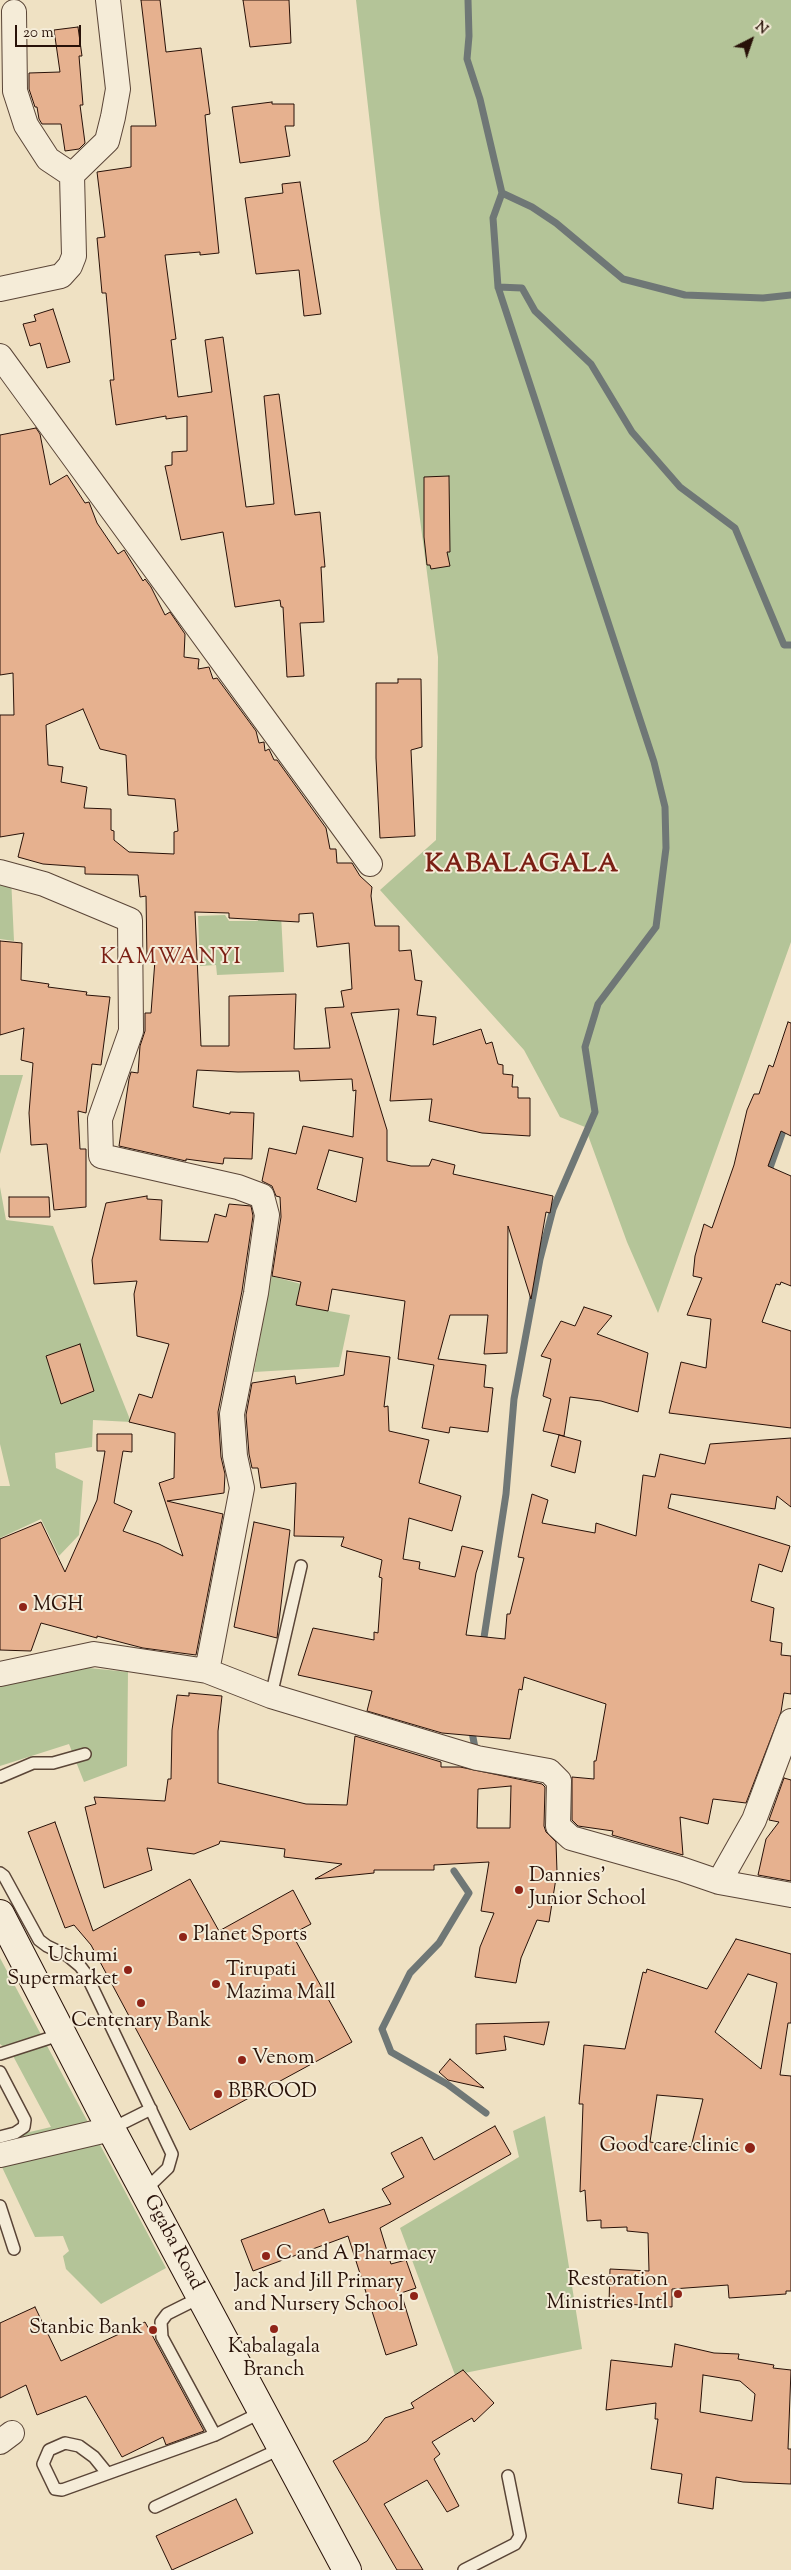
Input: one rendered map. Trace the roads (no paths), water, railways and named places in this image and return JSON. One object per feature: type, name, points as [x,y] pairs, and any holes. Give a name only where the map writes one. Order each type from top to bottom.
[{"type":"main road","name":"Ggaba Road","points":[[0,1914],[111,2129],[347,2570]]},
{"type":"street","points":[[0,289],[61,276],[70,266],[74,256],[72,175],[107,141],[114,117],[118,89],[108,0]]},
{"type":"street","points":[[16,6],[15,91],[26,125],[48,159],[72,175]]},
{"type":"street","points":[[0,43],[16,6]]},
{"type":"street","points":[[0,356],[370,864]]},
{"type":"street","points":[[0,872],[44,884],[130,920],[131,1031],[100,1119],[101,1156],[238,1187],[262,1196],[267,1216],[256,1293],[232,1414],[235,1456],[242,1488],[207,1671]]},
{"type":"street","points":[[0,1674],[94,1654],[207,1671],[271,1696],[477,1758],[549,1771],[559,1781],[558,1826],[571,1838],[681,1869],[719,1882],[791,1895]]},
{"type":"street","points":[[719,1882],[754,1820],[791,1720]]},
{"type":"street","points":[[0,2155],[111,2129]]},
{"type":"lane","points":[[271,1696],[300,1566]]},
{"type":"lane","points":[[0,1777],[33,1763],[52,1763],[84,1754]]},
{"type":"lane","points":[[0,1874],[4,1876],[38,1940],[46,1946],[68,1956],[86,1974],[151,2109],[173,2159],[165,2173],[144,2191]]},
{"type":"lane","points":[[0,2054],[62,2034]]},
{"type":"lane","points":[[0,2072],[25,2120],[24,2127],[15,2133],[0,2137]]},
{"type":"lane","points":[[111,2129],[151,2109]]},
{"type":"lane","points":[[0,2206],[14,2249]]},
{"type":"lane","points":[[201,2297],[167,2314],[161,2322],[162,2337],[215,2435]]},
{"type":"lane","points":[[107,2473],[94,2457],[79,2446],[65,2442],[49,2450],[43,2464],[58,2490],[107,2473],[215,2435],[262,2412]]},
{"type":"lane","points":[[154,2507],[282,2448]]},
{"type":"lane","points":[[464,2570],[515,2544],[520,2536],[508,2476]]},
{"type":"waterway","points":[[468,0],[469,36],[467,59],[480,99],[502,193],[493,218],[498,287],[654,762],[665,807],[666,848],[656,927],[598,1004],[585,1047],[595,1112],[553,1209],[540,1259],[514,1399],[506,1494],[483,1644]]},
{"type":"waterway","points":[[502,193],[532,207],[556,223],[623,279],[685,295],[763,298],[791,295]]},
{"type":"waterway","points":[[498,287],[522,288],[535,311],[591,364],[632,432],[680,487],[735,528],[784,645],[791,645]]},
{"type":"waterway","points":[[767,1176],[784,1128],[791,1121]]},
{"type":"waterway","points":[[471,1727],[476,1753]]},
{"type":"waterway","points":[[454,1871],[469,1893],[439,1943],[410,1973],[382,2029],[391,2052],[447,2084],[486,2113]]},
{"type":"place","name":"MGH","points":[[23,1607]]},
{"type":"place","name":"Dannies' Junior School","points":[[519,1890]]},
{"type":"place","name":"Planet Sports","points":[[183,1937]]},
{"type":"place","name":"Uchumi Supermarket","points":[[128,1970]]},
{"type":"place","name":"Tirupati Mazima Mall","points":[[216,1984]]},
{"type":"place","name":"Centenary Bank","points":[[141,2003]]},
{"type":"place","name":"Venom","points":[[242,2060]]},
{"type":"place","name":"BBROOD","points":[[218,2094]]},
{"type":"place","name":"Good care clinic","points":[[750,2148]]},
{"type":"place","name":"C and A Pharmacy","points":[[266,2256]]},
{"type":"place","name":"Restoration Ministries Intl","points":[[678,2294]]},
{"type":"place","name":"Jack and Jill Primary and Nursery School","points":[[414,2296]]},
{"type":"place","name":"Kabalagala Branch","points":[[274,2329]]},
{"type":"place","name":"Stanbic Bank","points":[[153,2330]]},
{"type":"district","name":"KABALAGALA","points":[[522,867]]},
{"type":"district","name":"KAMWANYI","points":[[171,959]]}]
